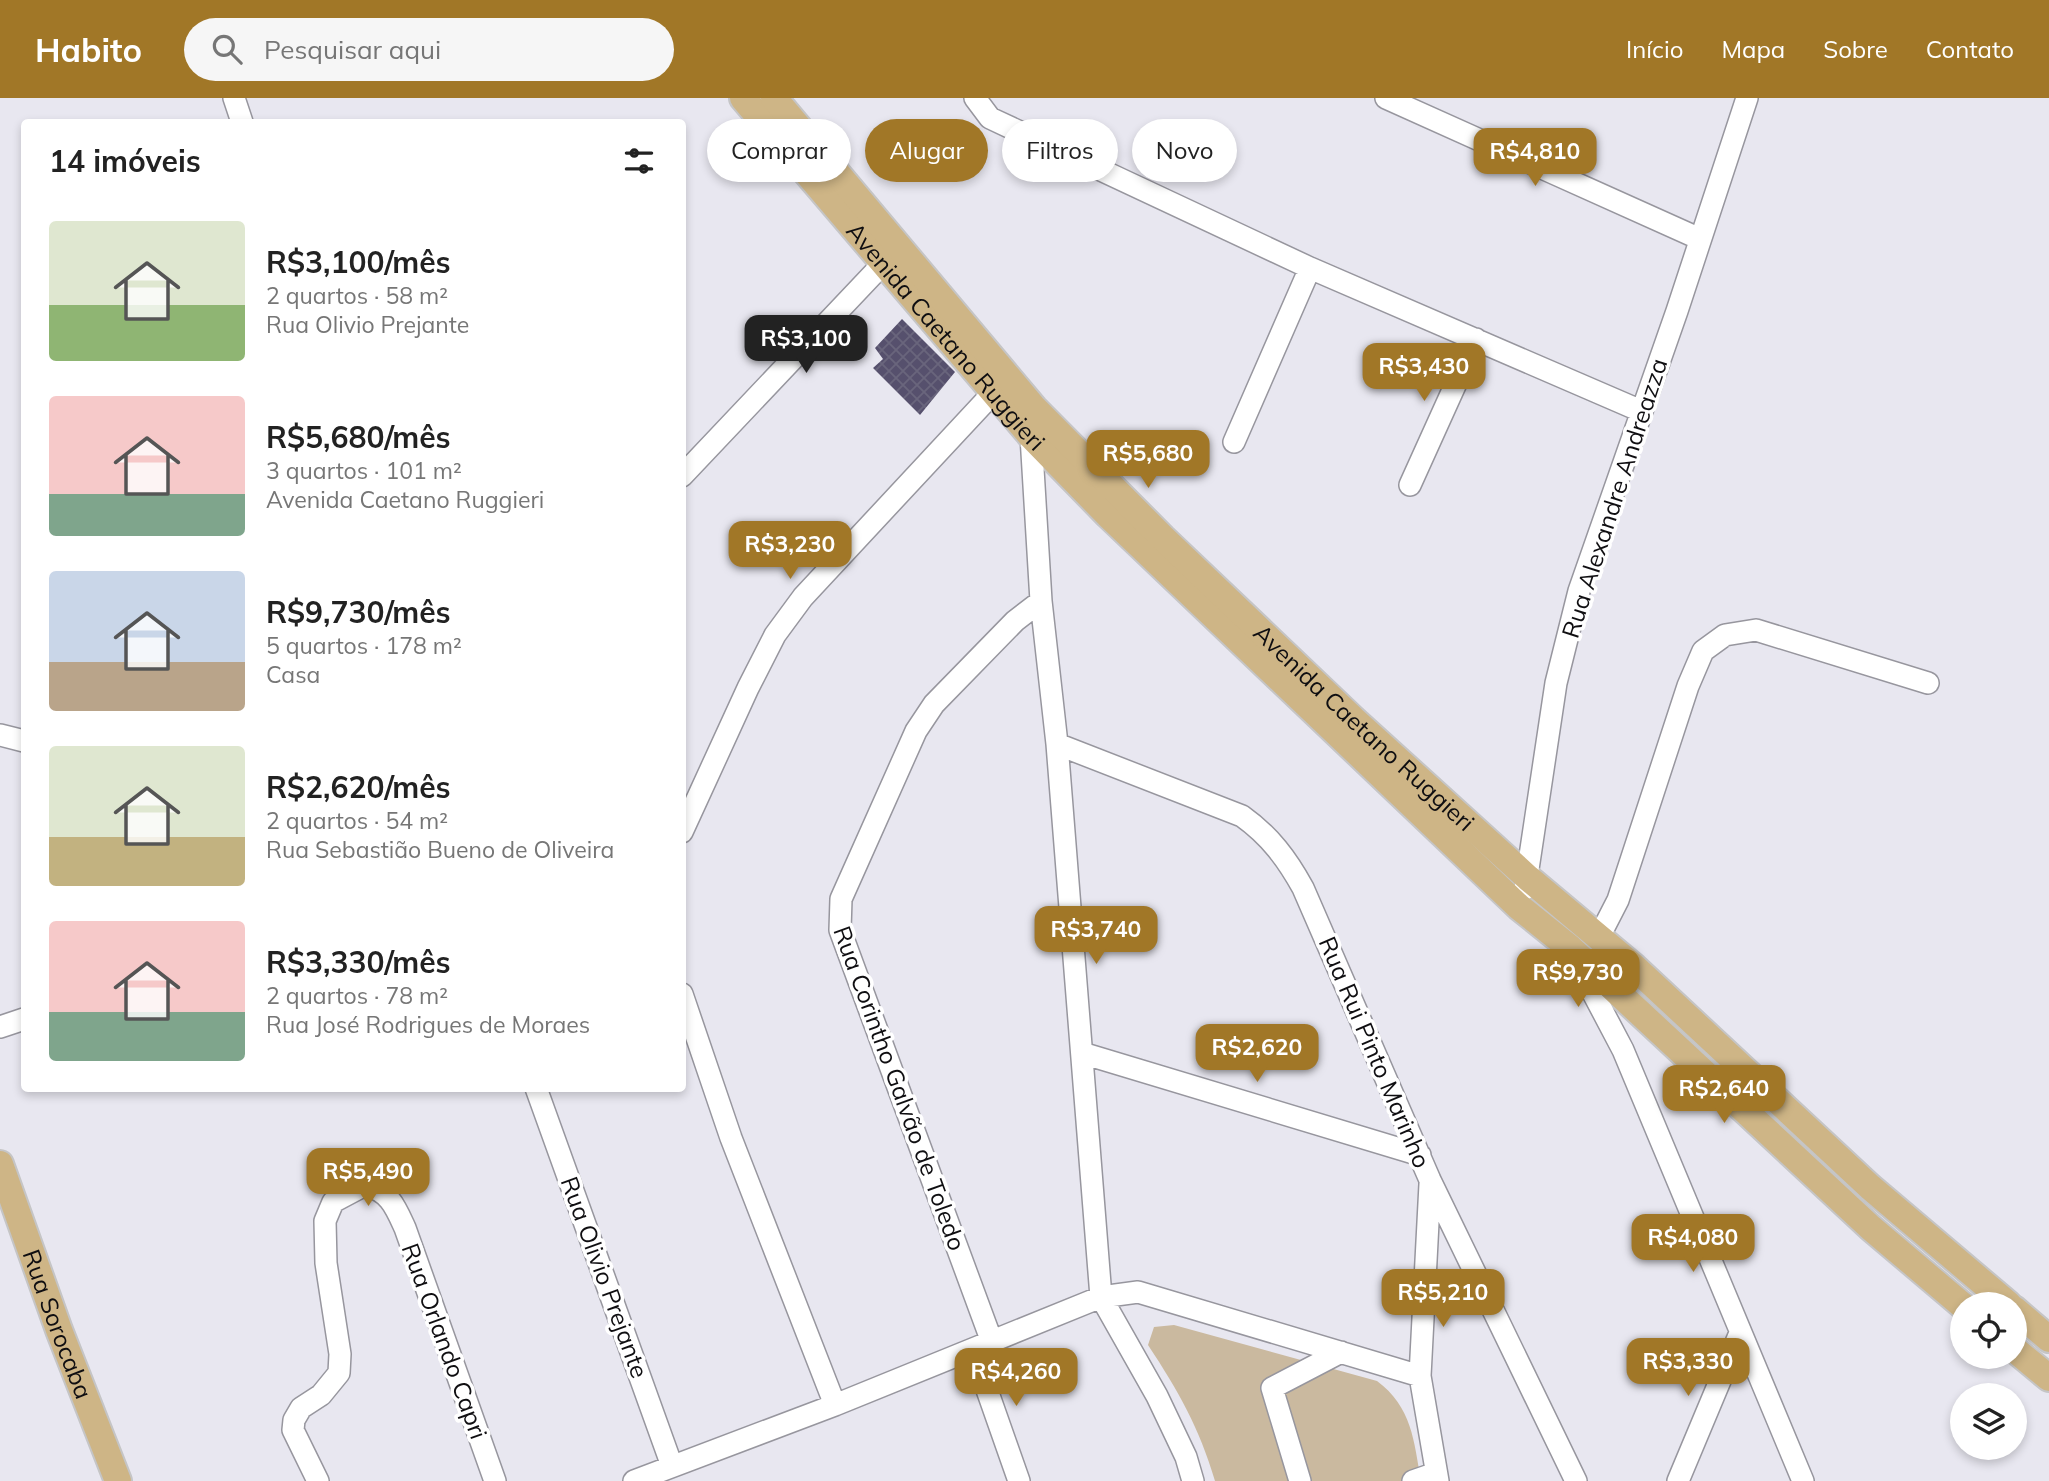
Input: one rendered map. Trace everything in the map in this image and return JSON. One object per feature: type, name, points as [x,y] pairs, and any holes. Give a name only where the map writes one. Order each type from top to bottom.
[{"type":"main road","name":"Avenida Caetano Ruggieri","points":[[743,98],[1034,408],[1154,529],[1353,719],[1528,878],[1633,966],[1870,1187],[1994,1292]]},
{"type":"main road","name":"Avenida Caetano Ruggieri","points":[[774,98],[993,393],[1108,515],[1519,907],[1570,948],[1871,1228],[1950,1295]]},
{"type":"main road","name":"Rua Sorocaba","points":[[0,1164],[58,1330],[118,1481]]},
{"type":"main road","points":[[2027,1321],[2049,1339]]},
{"type":"main road","points":[[2027,1360],[2049,1378]]},
{"type":"street","points":[[234,98],[241,119]]},
{"type":"street","points":[[975,98],[990,118],[1310,268],[1641,411]]},
{"type":"street","points":[[1386,98],[1700,239]]},
{"type":"street","name":"Rua Alexandre Andreazza","points":[[1519,907],[1528,878],[1541,768],[1556,683],[1580,591],[1746,98]]},
{"type":"street","points":[[686,472],[892,254]]},
{"type":"street","points":[[1234,442],[1310,268]]},
{"type":"street","points":[[1410,485],[1476,339]]},
{"type":"street","points":[[686,823],[775,635],[803,597],[993,393]]},
{"type":"street","points":[[1031,436],[1041,601],[1057,744],[1101,1297],[1157,1396],[1186,1457],[1193,1481]]},
{"type":"street","name":"Rua Corintho Galvão de Toledo","points":[[1019,1481],[983,1346],[840,930],[838,916],[841,899],[916,731],[934,704],[1015,621],[1041,601]]},
{"type":"street","points":[[1598,937],[1618,900],[1688,686],[1703,651],[1725,635],[1756,630],[1928,683]]},
{"type":"street","points":[[0,735],[21,740]]},
{"type":"street","name":"Rua Rui Pinto Marinho","points":[[1057,744],[1242,816],[1261,830],[1287,859],[1303,888],[1430,1180],[1576,1481]]},
{"type":"street","points":[[1570,948],[1623,1050],[1803,1481]]},
{"type":"street","points":[[1623,1050],[1622,999],[1633,966]]},
{"type":"street","points":[[686,1006],[736,1150],[835,1405]]},
{"type":"street","points":[[0,1027],[21,1019]]},
{"type":"street","points":[[1082,1053],[1420,1156]]},
{"type":"street","name":"Rua Olivio Prejante","points":[[537,1092],[672,1466]]},
{"type":"street","points":[[1413,1481],[1437,1477],[1420,1376],[1430,1180]]},
{"type":"street","name":"Rua Orlando Capri","points":[[318,1481],[293,1430],[294,1420],[301,1408],[321,1395],[340,1373],[340,1354],[326,1263],[325,1221],[333,1202],[365,1185],[381,1189],[391,1199],[405,1228],[495,1481]]},
{"type":"street","points":[[634,1481],[835,1405],[1101,1297],[1138,1292],[1420,1376]]},
{"type":"street","points":[[1678,1481],[1740,1333]]},
{"type":"street","points":[[1300,1481],[1272,1388],[1341,1352]]},
{"type":"shaded area","points":[[1174,1325],[1377,1381],[1398,1402],[1410,1426],[1421,1481],[1215,1481],[1187,1410],[1148,1345],[1154,1327]]},
{"type":"building","points":[[902,319],[955,372],[920,415],[873,368],[883,359],[875,348]]}]
